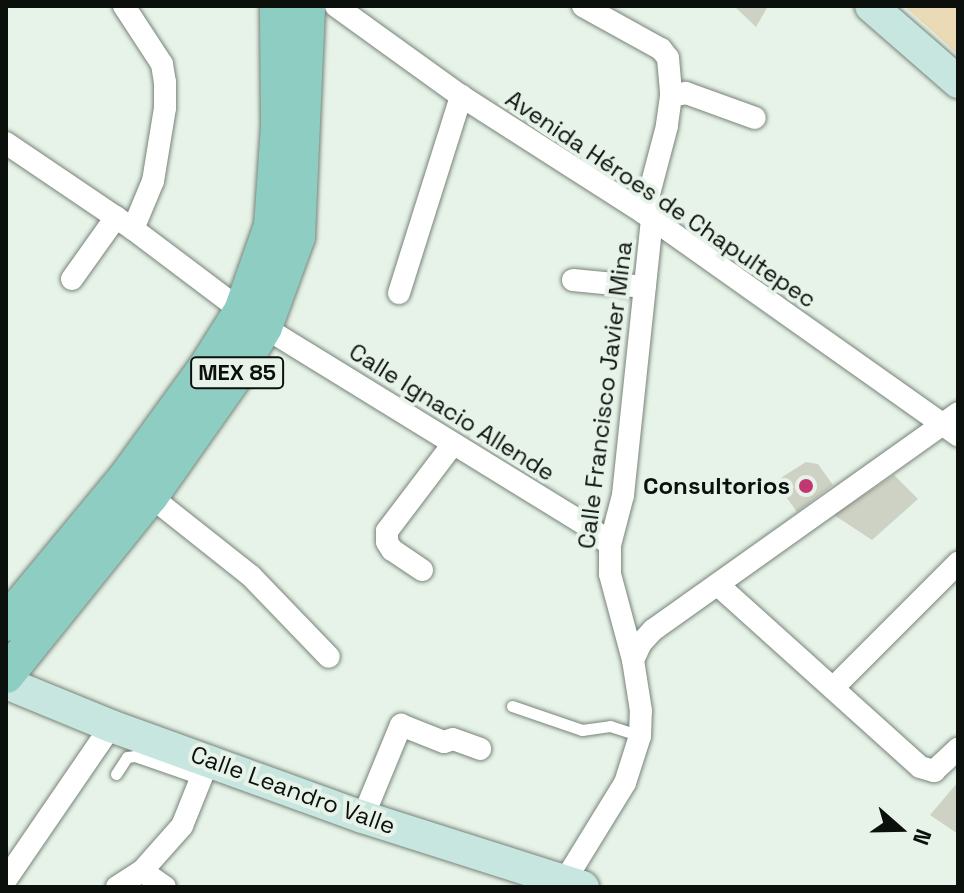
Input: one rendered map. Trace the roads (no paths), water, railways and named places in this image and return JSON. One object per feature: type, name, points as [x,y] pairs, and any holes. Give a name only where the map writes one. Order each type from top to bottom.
[{"type":"main road","name":"MEX 85","points":[[6,675],[150,496],[236,374],[253,319],[272,226],[279,126],[278,6]]},
{"type":"main road","name":"MEX 85","points":[[6,623],[126,478],[206,368],[253,319],[297,237],[307,6]]},
{"type":"street","points":[[72,279],[124,223],[153,181],[165,108],[165,82],[162,64],[124,6]]},
{"type":"street","name":"Avenida Héroes de Chapultepec","points":[[336,6],[461,96],[648,217],[953,424]]},
{"type":"street","name":"Calle Francisco Javier Mina","points":[[570,885],[625,783],[640,736],[641,711],[633,660],[610,574],[610,545],[623,495],[645,287],[648,217],[671,96],[668,58],[661,49],[583,6]]},
{"type":"street","points":[[871,6],[958,82]]},
{"type":"street","points":[[671,96],[686,93],[755,118]]},
{"type":"street","points":[[399,293],[461,96]]},
{"type":"street","name":"Calle Ignacio Allende","points":[[6,143],[124,223],[253,319],[591,528],[610,545]]},
{"type":"street","points":[[573,280],[645,287]]},
{"type":"street","points":[[633,660],[641,643],[653,630],[953,424]]},
{"type":"street","points":[[422,570],[392,550],[387,542],[387,531],[453,444]]},
{"type":"street","points":[[150,496],[251,576],[329,657]]},
{"type":"street","points":[[833,688],[958,563]]},
{"type":"street","points":[[718,585],[920,767],[934,771],[958,749]]},
{"type":"street","points":[[621,616],[635,626],[653,630]]},
{"type":"street","name":"Calle Leandro Valle","points":[[6,683],[205,769],[570,885]]},
{"type":"street","points":[[363,817],[401,725],[444,742],[453,739],[480,749]]},
{"type":"street","points":[[7,878],[111,726]]},
{"type":"street","points":[[117,887],[142,871],[182,826],[205,769]]},
{"type":"street","points":[[142,871],[165,887]]},
{"type":"lane","points":[[512,706],[582,730],[610,726],[640,736]]},
{"type":"lane","points":[[116,774],[127,757],[135,756],[205,769]]},
{"type":"place","name":"Consultorios","points":[[806,486]]}]
